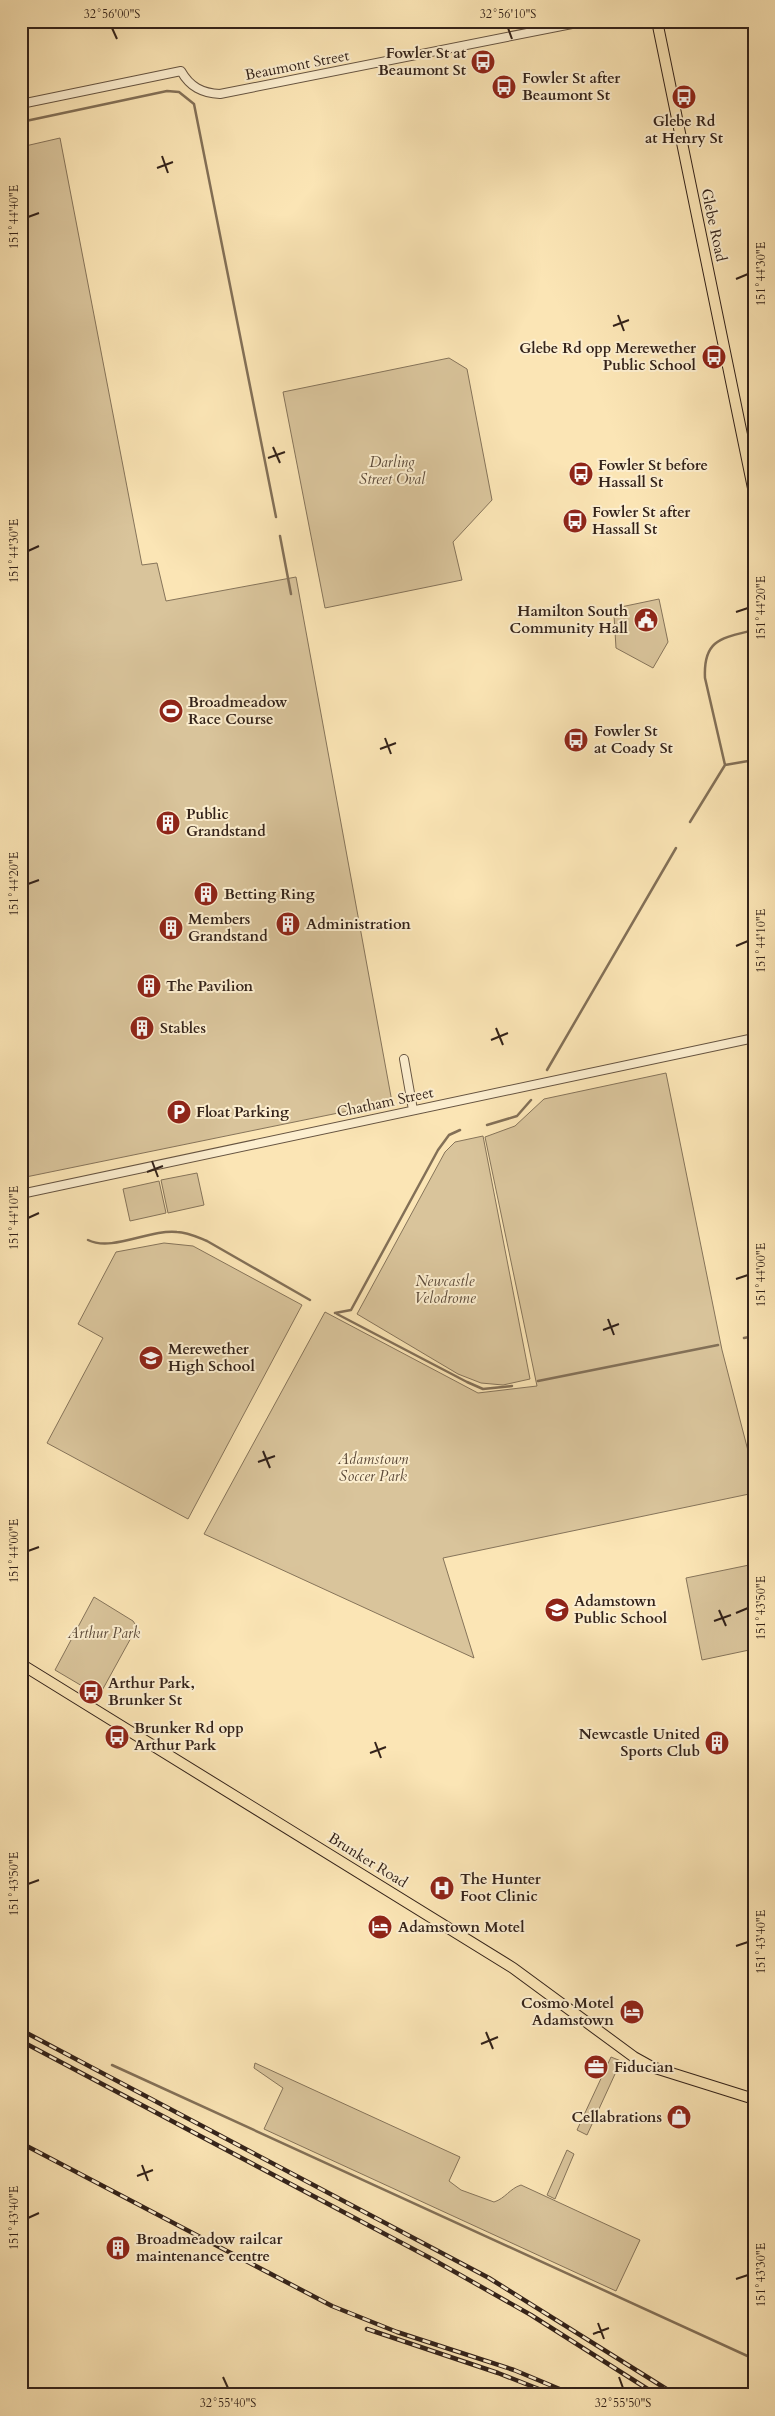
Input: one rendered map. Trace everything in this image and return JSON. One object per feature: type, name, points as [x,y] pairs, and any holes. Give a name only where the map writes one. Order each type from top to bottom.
[{"type":"main road","name":"Glebe Road","points":[[657,21],[754,493]]},
{"type":"main road","name":"Brunker Road","points":[[21,1664],[513,1968],[634,2057],[652,2067],[754,2099]]},
{"type":"street","name":"Beaumont Street","points":[[21,104],[181,72],[195,88],[205,92],[220,94],[587,21]]},
{"type":"street","name":"Chatham Street","points":[[21,1194],[754,1038]]},
{"type":"street","points":[[404,1059],[413,1110]]},
{"type":"green space","name":"Broadmeadow Race Course","points":[[60,138],[142,565],[157,563],[166,601],[296,577],[392,1102],[21,1178],[21,147]]},
{"type":"green space","name":"Darling Street Oval","points":[[449,358],[467,369],[492,500],[453,542],[462,580],[325,608],[283,392]]},
{"type":"green space","points":[[659,599],[668,642],[653,668],[616,648],[614,615],[616,608]]},
{"type":"green space","name":"Adamstown Soccer Park","points":[[666,1073],[722,1350],[754,1474],[754,1493],[443,1558],[474,1658],[204,1534],[325,1312],[478,1393],[537,1386],[485,1137],[515,1126],[544,1099]]},
{"type":"green space","name":"Newcastle Velodrome","points":[[483,1136],[530,1379],[503,1385],[481,1383],[458,1374],[357,1314],[445,1152],[455,1142]]},
{"type":"green space","points":[[197,1173],[204,1205],[168,1213],[161,1180]]},
{"type":"green space","points":[[159,1181],[166,1213],[130,1221],[123,1189]]},
{"type":"green space","name":"Merewether High School","points":[[164,1243],[193,1246],[302,1305],[188,1519],[47,1443],[103,1338],[78,1324],[116,1252]]},
{"type":"green space","points":[[754,1564],[754,1649],[702,1660],[686,1578]]},
{"type":"green space","name":"Arthur Park","points":[[94,1597],[133,1621],[137,1627],[99,1696],[55,1670]]},
{"type":"green space","points":[[611,2057],[621,2061],[587,2135],[577,2130]]},
{"type":"green space","points":[[255,2063],[460,2157],[449,2181],[461,2190],[494,2202],[521,2185],[640,2240],[616,2291],[264,2129],[283,2088],[254,2068]]},
{"type":"green space","points":[[567,2150],[574,2154],[555,2199],[547,2195]]},
{"type":"waterway","points":[[21,122],[167,91],[179,92],[194,104],[276,517]]},
{"type":"waterway","points":[[280,536],[291,594]]},
{"type":"waterway","points":[[690,822],[725,765],[705,678],[707,655],[711,648],[724,638],[754,630]]},
{"type":"waterway","points":[[725,765],[754,760]]},
{"type":"waterway","points":[[547,1070],[676,848]]},
{"type":"waterway","points":[[487,1125],[517,1116],[531,1100]]},
{"type":"waterway","points":[[335,1313],[351,1310],[438,1150],[449,1135],[460,1130]]},
{"type":"waterway","points":[[88,1240],[98,1243],[120,1242],[166,1232],[181,1232],[207,1241],[310,1300]]},
{"type":"waterway","points":[[337,1314],[483,1389],[512,1386]]},
{"type":"waterway","points":[[744,1338],[754,1336]]},
{"type":"waterway","points":[[538,1381],[718,1345]]},
{"type":"waterway","points":[[112,2065],[754,2359]]},
{"type":"railway","points":[[21,2030],[489,2278],[676,2395]]},
{"type":"railway","points":[[21,2041],[432,2259],[531,2315],[657,2395]]},
{"type":"railway","points":[[21,2143],[332,2306],[397,2332],[514,2370],[574,2395]]},
{"type":"railway","points":[[367,2329],[498,2373],[554,2395]]},
{"type":"place","name":"Fowler St at Beaumont St","points":[[483,62]]},
{"type":"place","name":"Fowler St after Beaumont St","points":[[504,87]]},
{"type":"place","name":"Glebe Rd at Henry St","points":[[684,97]]},
{"type":"place","name":"Glebe Rd opp Merewether Public School","points":[[714,357]]},
{"type":"place","name":"Fowler St before Hassall St","points":[[581,474]]},
{"type":"place","name":"Fowler St after Hassall St","points":[[575,521]]},
{"type":"place","name":"Hamilton South Community Hall","points":[[646,620]]},
{"type":"place","name":"Broadmeadow Race Course","points":[[171,711]]},
{"type":"place","name":"Fowler St at Coady St","points":[[576,740]]},
{"type":"place","name":"Public Grandstand","points":[[168,823]]},
{"type":"place","name":"Betting Ring","points":[[206,894]]},
{"type":"place","name":"Administration","points":[[288,924]]},
{"type":"place","name":"Members Grandstand","points":[[171,928]]},
{"type":"place","name":"The Pavilion","points":[[149,986]]},
{"type":"place","name":"Stables","points":[[142,1028]]},
{"type":"place","name":"Float Parking","points":[[179,1112]]},
{"type":"place","name":"Merewether High School","points":[[151,1358]]},
{"type":"place","name":"Adamstown Public School","points":[[557,1610]]},
{"type":"place","name":"Arthur Park, Brunker St","points":[[91,1692]]},
{"type":"place","name":"Brunker Rd opp Arthur Park","points":[[117,1737]]},
{"type":"place","name":"Newcastle United Sports Club","points":[[717,1743]]},
{"type":"place","name":"The Hunter Foot Clinic","points":[[442,1888]]},
{"type":"place","name":"Adamstown Motel","points":[[380,1927]]},
{"type":"place","name":"Cosmo Motel Adamstown","points":[[632,2012]]},
{"type":"place","name":"Fiducian","points":[[596,2067]]},
{"type":"place","name":"Cellabrations","points":[[679,2117]]},
{"type":"place","name":"Broadmeadow railcar maintenance centre","points":[[118,2248]]}]
